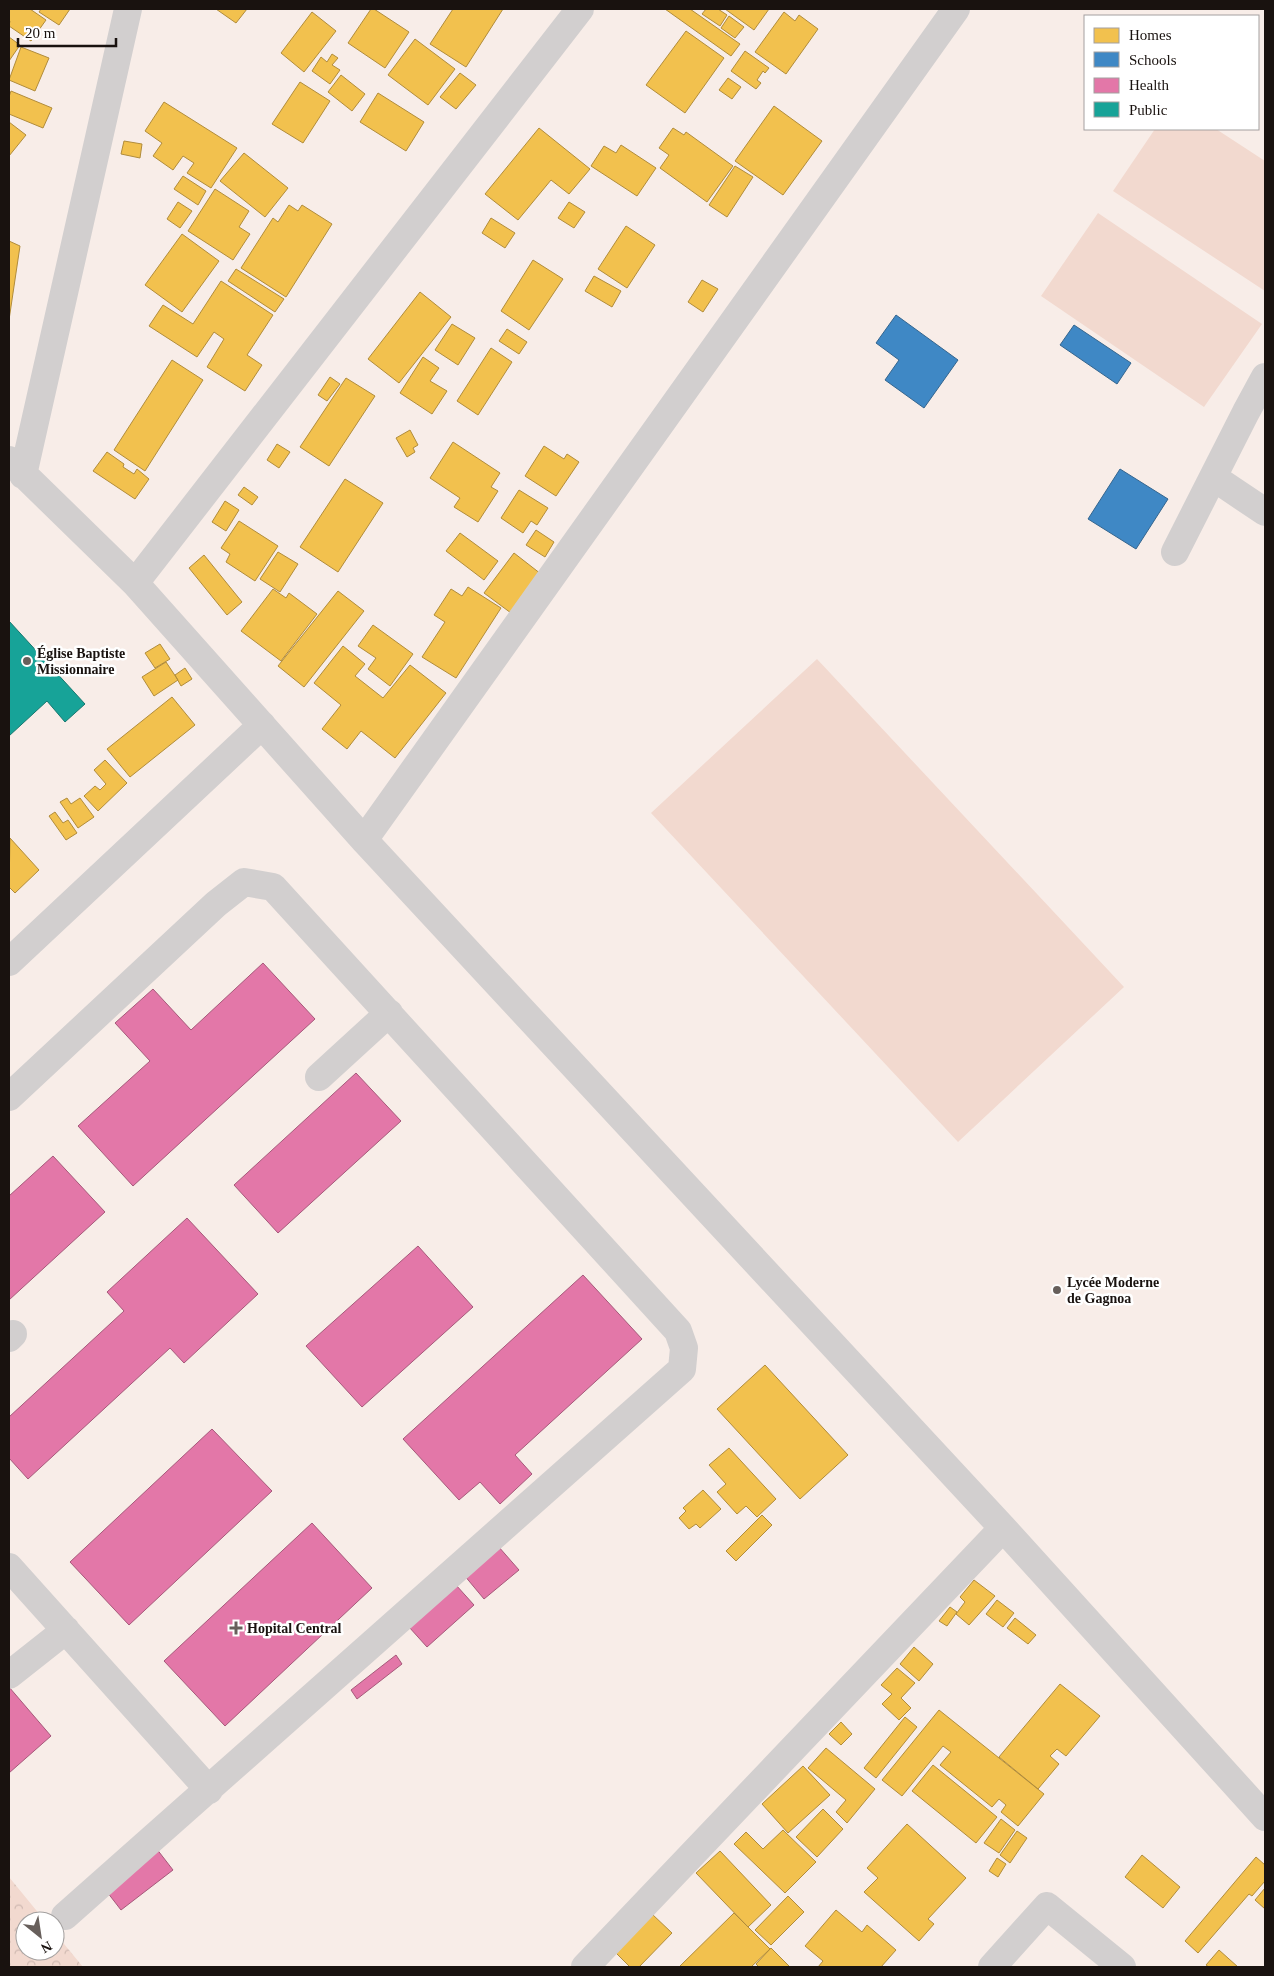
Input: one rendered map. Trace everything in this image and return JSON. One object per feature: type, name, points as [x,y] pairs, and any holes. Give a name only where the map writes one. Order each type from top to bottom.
[{"type":"street","points":[[128,9],[16,467],[136,584],[364,840],[1003,1528],[1265,1817]]},
{"type":"street","points":[[136,584],[580,9]]},
{"type":"street","points":[[364,840],[956,9]]},
{"type":"street","points":[[1175,552],[1265,377]]},
{"type":"street","points":[[1213,477],[1265,512]]},
{"type":"street","points":[[9,962],[262,725]]},
{"type":"street","points":[[14,1083],[216,904],[244,882],[274,887],[678,1331],[684,1348],[682,1369],[65,1916]]},
{"type":"street","points":[[319,1077],[389,1013]]},
{"type":"street","points":[[585,1967],[1003,1528]]},
{"type":"street","points":[[9,1567],[209,1790]]},
{"type":"street","points":[[9,1675],[66,1630]]},
{"type":"street","points":[[992,1967],[1047,1906],[1122,1967]]},
{"type":"green space","points":[[1154,130],[1218,130],[1265,161],[1265,291],[1113,191]]},
{"type":"green space","points":[[1098,213],[1262,324],[1204,407],[1041,296]]},
{"type":"green space","points":[[817,659],[1124,987],[958,1142],[651,813]]},
{"type":"green space","points":[[9,1877],[37,1911],[15,1911],[15,1961],[65,1961],[65,1945],[83,1967],[9,1967]]},
{"type":"building: Homes","points":[[9,9],[30,9],[46,20],[31,41],[9,26]]},
{"type":"building: Homes","points":[[41,9],[70,9],[59,25],[39,12]]},
{"type":"building: Homes","points":[[216,9],[247,9],[236,23]]},
{"type":"building: Homes","points":[[371,9],[374,9],[409,32],[385,68],[348,43]]},
{"type":"building: Homes","points":[[453,9],[503,9],[466,67],[430,44]]},
{"type":"building: Homes","points":[[665,9],[690,9],[740,44],[731,56]]},
{"type":"building: Homes","points":[[706,9],[718,9],[727,15],[720,26],[702,14]]},
{"type":"building: Homes","points":[[725,9],[769,9],[754,30]]},
{"type":"building: Homes","points":[[312,12],[336,31],[304,72],[281,53]]},
{"type":"building: Homes","points":[[784,12],[795,21],[799,15],[818,29],[786,74],[755,52]]},
{"type":"building: Homes","points":[[729,16],[744,27],[735,38],[721,28]]},
{"type":"building: Homes","points":[[686,31],[724,58],[685,113],[646,85]]},
{"type":"building: Homes","points":[[9,37],[20,45],[9,61]]},
{"type":"building: Homes","points":[[415,39],[455,69],[428,105],[388,75]]},
{"type":"building: Homes","points":[[21,47],[49,58],[35,91],[9,80]]},
{"type":"building: Homes","points":[[745,51],[769,68],[765,73],[763,71],[757,80],[761,83],[756,89],[731,71]]},
{"type":"building: Homes","points":[[332,54],[338,58],[332,65],[340,70],[330,84],[312,71],[321,57],[327,62]]},
{"type":"building: Homes","points":[[460,73],[476,85],[456,109],[440,97]]},
{"type":"building: Homes","points":[[341,75],[365,94],[352,111],[328,92]]},
{"type":"building: Homes","points":[[728,78],[741,87],[732,99],[719,90]]},
{"type":"building: Homes","points":[[300,82],[330,101],[303,143],[272,124]]},
{"type":"building: Homes","points":[[11,91],[52,108],[43,128],[9,114]]},
{"type":"building: Homes","points":[[378,93],[424,122],[406,151],[360,122]]},
{"type":"building: Homes","points":[[164,102],[237,148],[211,188],[187,173],[194,163],[183,156],[173,170],[153,156],[162,143],[145,131]]},
{"type":"building: Homes","points":[[774,106],[822,141],[783,195],[735,161]]},
{"type":"building: Homes","points":[[9,122],[26,135],[9,156]]},
{"type":"building: Homes","points":[[539,128],[590,169],[569,194],[551,180],[518,220],[485,194]]},
{"type":"building: Homes","points":[[673,128],[684,135],[686,132],[733,166],[707,202],[660,168],[669,155],[659,148]]},
{"type":"building: Homes","points":[[124,141],[142,144],[140,158],[121,154]]},
{"type":"building: Homes","points":[[621,145],[656,168],[637,196],[591,166],[604,146],[616,153]]},
{"type":"building: Homes","points":[[244,153],[288,188],[265,217],[220,181]]},
{"type":"building: Homes","points":[[735,166],[753,177],[727,217],[709,205]]},
{"type":"building: Homes","points":[[183,176],[206,191],[198,205],[174,189]]},
{"type":"building: Homes","points":[[215,189],[249,211],[239,227],[250,234],[233,260],[188,231]]},
{"type":"building: Homes","points":[[178,202],[192,211],[180,228],[167,219]]},
{"type":"building: Homes","points":[[569,202],[585,212],[574,228],[558,218]]},
{"type":"building: Homes","points":[[289,205],[298,211],[302,205],[332,224],[286,297],[241,268],[273,218],[278,222]]},
{"type":"building: Homes","points":[[491,218],[515,233],[505,248],[482,233]]},
{"type":"building: Homes","points":[[626,226],[655,245],[627,288],[598,269]]},
{"type":"building: Homes","points":[[182,234],[219,261],[182,312],[145,285]]},
{"type":"building: Homes","points":[[9,241],[20,246],[9,320]]},
{"type":"building: Homes","points":[[533,260],[563,279],[529,330],[501,311]]},
{"type":"building: Homes","points":[[236,269],[284,299],[275,312],[228,281]]},
{"type":"building: Homes","points":[[594,276],[621,291],[612,307],[585,291]]},
{"type":"building: Homes","points":[[702,280],[718,289],[703,312],[688,302]]},
{"type":"building: Homes","points":[[221,281],[273,315],[247,355],[262,365],[245,391],[207,367],[224,339],[214,332],[197,357],[149,326],[163,305],[193,324]]},
{"type":"building: Homes","points":[[420,292],[451,317],[399,383],[368,359]]},
{"type":"building: Homes","points":[[452,324],[475,338],[458,365],[435,350]]},
{"type":"building: Homes","points":[[507,329],[527,342],[519,354],[499,341]]},
{"type":"building: Homes","points":[[491,348],[512,362],[478,415],[457,401]]},
{"type":"building: Homes","points":[[423,357],[439,368],[430,381],[447,391],[432,414],[400,393]]},
{"type":"building: Homes","points":[[172,360],[203,380],[145,471],[114,450]]},
{"type":"building: Homes","points":[[330,377],[340,384],[327,401],[318,395]]},
{"type":"building: Homes","points":[[346,378],[375,396],[329,466],[300,447]]},
{"type":"building: Homes","points":[[410,430],[418,445],[413,448],[415,452],[407,457],[396,438]]},
{"type":"building: Homes","points":[[453,442],[500,473],[491,487],[498,491],[478,522],[454,507],[460,498],[430,478]]},
{"type":"building: Homes","points":[[277,444],[290,452],[279,468],[267,460]]},
{"type":"building: Homes","points":[[544,446],[564,459],[567,454],[579,462],[556,496],[525,476]]},
{"type":"building: Homes","points":[[107,452],[124,464],[123,467],[134,474],[137,469],[149,479],[135,499],[93,471]]},
{"type":"building: Homes","points":[[345,479],[383,503],[338,572],[300,547]]},
{"type":"building: Homes","points":[[244,487],[258,497],[252,505],[238,495]]},
{"type":"building: Homes","points":[[519,490],[548,508],[537,525],[531,521],[523,533],[501,518]]},
{"type":"building: Homes","points":[[225,501],[239,510],[226,531],[212,522]]},
{"type":"building: Homes","points":[[239,521],[278,546],[255,581],[226,562],[230,554],[221,548]]},
{"type":"building: Homes","points":[[536,530],[554,542],[545,557],[526,545]]},
{"type":"building: Homes","points":[[460,533],[498,561],[484,580],[446,551]]},
{"type":"building: Homes","points":[[278,552],[298,564],[280,592],[260,579]]},
{"type":"building: Homes","points":[[514,553],[541,574],[511,613],[484,593]]},
{"type":"building: Homes","points":[[204,555],[242,602],[227,615],[189,568]]},
{"type":"building: Homes","points":[[468,587],[501,608],[456,678],[422,657],[445,622],[434,615],[451,589],[462,596]]},
{"type":"building: Homes","points":[[273,589],[286,598],[289,593],[317,614],[281,661],[241,631]]},
{"type":"building: Homes","points":[[338,591],[364,611],[304,687],[278,666]]},
{"type":"building: Homes","points":[[373,625],[413,654],[390,686],[368,669],[376,658],[358,646]]},
{"type":"building: Homes","points":[[160,644],[170,659],[155,668],[145,653]]},
{"type":"building: Homes","points":[[343,646],[365,664],[355,676],[383,698],[410,665],[446,693],[395,758],[361,731],[347,749],[322,729],[341,705],[314,683]]},
{"type":"building: Homes","points":[[166,662],[178,680],[154,696],[142,677]]},
{"type":"building: Homes","points":[[185,668],[192,679],[181,686],[175,675]]},
{"type":"building: Homes","points":[[172,697],[195,725],[130,777],[107,749]]},
{"type":"building: Homes","points":[[105,760],[127,783],[98,811],[84,796],[95,786],[100,790],[106,784],[94,770]]},
{"type":"building: Homes","points":[[67,798],[71,804],[80,798],[94,817],[78,828],[60,802]]},
{"type":"building: Homes","points":[[55,812],[63,823],[68,820],[77,833],[66,840],[49,816]]},
{"type":"building: Homes","points":[[10,838],[39,870],[15,893],[9,887]]},
{"type":"building: Homes","points":[[765,1365],[848,1455],[800,1499],[717,1409]]},
{"type":"building: Homes","points":[[729,1448],[776,1499],[757,1517],[746,1506],[737,1514],[717,1492],[726,1484],[709,1465]]},
{"type":"building: Homes","points":[[703,1490],[721,1509],[700,1528],[696,1524],[689,1529],[679,1518],[686,1511],[683,1508]]},
{"type":"building: Homes","points":[[762,1515],[772,1525],[736,1561],[726,1551]]},
{"type":"building: Homes","points":[[974,1580],[995,1596],[969,1625],[956,1614],[965,1602],[960,1597]]},
{"type":"building: Homes","points":[[997,1600],[1014,1613],[1003,1627],[986,1614]]},
{"type":"building: Homes","points":[[950,1607],[957,1612],[947,1626],[939,1621]]},
{"type":"building: Homes","points":[[1015,1618],[1036,1635],[1028,1644],[1007,1628]]},
{"type":"building: Homes","points":[[914,1647],[933,1664],[919,1681],[900,1664]]},
{"type":"building: Homes","points":[[897,1668],[915,1683],[901,1698],[911,1708],[899,1720],[882,1704],[892,1694],[881,1685]]},
{"type":"building: Homes","points":[[1060,1684],[1100,1716],[1066,1756],[1057,1749],[1050,1756],[1059,1764],[1038,1789],[999,1757]]},
{"type":"building: Homes","points":[[939,1710],[1044,1794],[1018,1826],[1001,1812],[1006,1805],[999,1799],[992,1807],[940,1765],[951,1752],[943,1746],[902,1796],[882,1780]]},
{"type":"building: Homes","points":[[905,1717],[917,1727],[876,1778],[864,1768]]},
{"type":"building: Homes","points":[[841,1722],[852,1734],[841,1745],[829,1734]]},
{"type":"building: Homes","points":[[826,1748],[875,1789],[847,1823],[836,1812],[846,1800],[808,1768]]},
{"type":"building: Homes","points":[[933,1765],[997,1817],[976,1843],[912,1791]]},
{"type":"building: Homes","points":[[803,1766],[830,1795],[788,1833],[762,1804]]},
{"type":"building: Homes","points":[[823,1809],[843,1829],[817,1857],[796,1837]]},
{"type":"building: Homes","points":[[1001,1819],[1015,1830],[999,1853],[984,1843]]},
{"type":"building: Homes","points":[[907,1824],[966,1878],[928,1919],[934,1924],[919,1941],[864,1892],[878,1878],[867,1868]]},
{"type":"building: Homes","points":[[783,1830],[816,1862],[785,1893],[734,1844],[746,1832],[763,1849]]},
{"type":"building: Homes","points":[[1017,1831],[1027,1838],[1010,1863],[1000,1855]]},
{"type":"building: Homes","points":[[720,1851],[771,1905],[748,1927],[696,1873]]},
{"type":"building: Homes","points":[[1142,1855],[1180,1887],[1163,1908],[1125,1877]]},
{"type":"building: Homes","points":[[1256,1857],[1265,1865],[1265,1881],[1252,1896],[1249,1894],[1198,1953],[1185,1941]]},
{"type":"building: Homes","points":[[997,1858],[1006,1864],[998,1877],[989,1871]]},
{"type":"building: Homes","points":[[1265,1888],[1265,1909],[1255,1900]]},
{"type":"building: Homes","points":[[788,1896],[804,1912],[771,1945],[755,1930]]},
{"type":"building: Homes","points":[[836,1910],[862,1932],[867,1925],[896,1950],[881,1967],[818,1967],[823,1961],[805,1946]]},
{"type":"building: Homes","points":[[734,1913],[770,1949],[751,1967],[679,1967]]},
{"type":"building: Homes","points":[[652,1914],[672,1933],[639,1967],[630,1967],[615,1952]]},
{"type":"building: Homes","points":[[771,1948],[790,1967],[759,1967],[756,1964]]},
{"type":"building: Homes","points":[[1219,1950],[1238,1967],[1209,1967],[1206,1965]]},
{"type":"building: Schools","points":[[896,315],[958,360],[924,408],[885,380],[899,360],[876,343]]},
{"type":"building: Schools","points":[[1074,325],[1131,363],[1117,384],[1060,345]]},
{"type":"building: Schools","points":[[1120,469],[1168,499],[1136,549],[1088,519]]},
{"type":"building: Health","points":[[263,963],[315,1019],[133,1186],[78,1126],[150,1061],[115,1023],[153,989],[191,1030]]},
{"type":"building: Health","points":[[356,1073],[401,1121],[278,1233],[234,1185]]},
{"type":"building: Health","points":[[53,1156],[105,1212],[9,1300],[9,1196]]},
{"type":"building: Health","points":[[187,1218],[258,1294],[184,1363],[170,1348],[28,1479],[9,1458],[9,1417],[124,1311],[107,1292]]},
{"type":"building: Health","points":[[418,1246],[473,1307],[362,1407],[306,1346]]},
{"type":"building: Health","points":[[583,1275],[642,1339],[515,1455],[532,1474],[500,1504],[480,1482],[459,1500],[403,1439]]},
{"type":"building: Health","points":[[212,1429],[272,1491],[129,1625],[70,1562]]},
{"type":"building: Health","points":[[312,1523],[372,1588],[225,1726],[164,1661]]},
{"type":"building: Health","points":[[498,1546],[519,1570],[484,1599],[464,1575]]},
{"type":"building: Health","points":[[456,1585],[474,1605],[427,1647],[409,1627]]},
{"type":"building: Health","points":[[396,1655],[402,1664],[357,1699],[351,1690]]},
{"type":"building: Health","points":[[9,1687],[51,1736],[9,1773]]},
{"type":"building: Health","points":[[156,1848],[173,1870],[121,1910],[104,1888]]},
{"type":"building: Public","name":"Église Baptiste Missionnaire","points":[[9,621],[85,704],[65,722],[47,701],[9,736]]},
{"type":"place","name":"Église Baptiste Missionnaire","points":[[27,661]]},
{"type":"place","name":"Lycée Moderne de Gagnoa","points":[[1057,1290]]},
{"type":"place","name":"Hopital Central","points":[[236,1628]]}]
